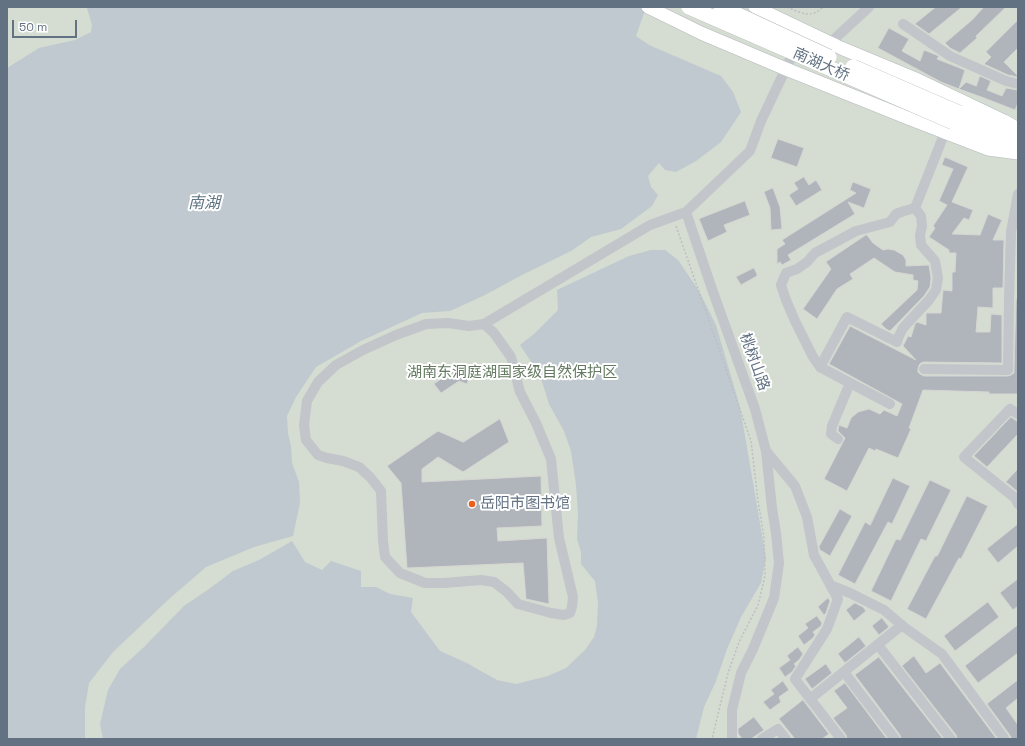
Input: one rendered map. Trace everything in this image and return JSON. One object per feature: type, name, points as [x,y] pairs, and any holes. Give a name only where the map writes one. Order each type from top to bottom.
[{"type":"highway","name":"南湖大桥","points":[[689,7],[952,122]]},
{"type":"highway","name":"南湖大桥","points":[[721,7],[823,55],[952,122]]},
{"type":"highway","points":[[952,122],[1018,136]]},
{"type":"highway","points":[[952,122],[986,135],[1018,150]]},
{"type":"main road","points":[[648,7],[701,33],[815,81],[952,122],[988,149],[1018,153]]},
{"type":"main road","points":[[755,7],[830,43],[925,84],[1018,129]]},
{"type":"main road","points":[[815,81],[807,66],[809,56],[817,47],[830,43]]},
{"type":"street","points":[[830,43],[869,7]]},
{"type":"street","points":[[903,24],[950,56],[1006,81],[1018,84]]},
{"type":"street","points":[[484,324],[494,333],[511,357],[520,392],[536,423],[551,459],[559,538],[573,597],[570,613],[564,615],[518,604],[507,592],[494,582],[481,580],[425,583],[400,573],[385,557],[381,491],[370,476],[359,467],[343,461],[318,455],[306,440],[304,425],[307,401],[318,382],[336,365],[363,350],[396,335],[426,324],[448,323],[469,326],[484,324],[650,225],[686,212],[750,151],[760,121],[786,69],[803,30]]},
{"type":"street","points":[[915,208],[952,122]]},
{"type":"street","points":[[924,369],[1008,370],[1011,232],[1018,194]]},
{"type":"street","points":[[890,404],[820,366],[810,350],[786,300],[781,285],[786,273],[797,269],[815,254],[856,231],[890,222],[896,214],[915,208]]},
{"type":"street","points":[[820,366],[847,317],[897,342],[903,328],[929,300],[936,290],[938,278],[935,261],[921,244],[921,216],[915,208]]},
{"type":"street","name":"桃树山路","points":[[686,212],[755,409],[766,451],[779,564],[774,598],[753,649],[741,673],[732,710],[732,739]]},
{"type":"street","points":[[838,439],[831,434],[832,426],[850,383]]},
{"type":"street","points":[[1018,414],[1010,409],[964,457],[1014,498],[1018,504]]},
{"type":"street","points":[[766,451],[796,486],[807,518],[814,554],[838,599],[827,629],[795,679],[841,739]]},
{"type":"street","points":[[830,585],[884,610],[902,626],[942,654],[1004,738],[1002,739]]},
{"type":"street","points":[[810,698],[902,626]]},
{"type":"street","points":[[878,645],[951,739]]},
{"type":"street","points":[[844,672],[895,739]]},
{"type":"street","points":[[762,739],[778,729],[786,739]]},
{"type":"path","points":[[787,7],[804,14],[817,12],[823,7]]},
{"type":"path","points":[[672,217],[751,441],[764,537],[765,576],[758,605],[739,642],[728,673],[712,739]]},
{"type":"green space","name":"湖南东洞庭湖国家级自然保护区","points":[[7,7],[1018,7],[1018,739],[7,739]]},
{"type":"water","name":"南湖","points":[[88,7],[646,7],[636,36],[649,45],[721,76],[733,92],[741,112],[721,142],[696,161],[676,172],[665,170],[659,163],[648,176],[651,187],[658,195],[652,206],[621,229],[591,237],[571,251],[483,296],[450,311],[422,313],[361,341],[316,367],[296,397],[287,416],[292,463],[299,482],[300,503],[293,536],[254,547],[206,567],[169,599],[113,652],[89,683],[85,707],[85,739],[7,739],[7,68],[39,48],[75,40],[91,32],[92,25]]},
{"type":"water","points":[[651,250],[665,250],[678,260],[699,291],[716,325],[740,407],[766,558],[761,583],[741,617],[727,649],[716,681],[704,707],[696,739],[103,739],[100,724],[108,690],[120,669],[184,606],[233,571],[259,560],[292,541],[305,562],[322,570],[331,561],[361,571],[361,587],[376,587],[390,594],[413,598],[411,612],[440,651],[467,663],[497,680],[516,684],[548,676],[566,668],[585,650],[594,637],[597,626],[598,603],[595,581],[581,564],[581,552],[577,539],[578,514],[576,485],[571,451],[564,431],[549,404],[540,375],[520,345],[534,334],[558,310],[557,290],[629,256]]},
{"type":"building","points":[[936,7],[962,7],[929,34],[915,24]]},
{"type":"building","points":[[984,7],[1006,7],[976,36],[977,38],[960,53],[950,48],[945,43],[972,20]]},
{"type":"building","points":[[1018,20],[1018,48],[1004,62],[1018,77],[1008,75],[984,64],[991,57],[986,52]]},
{"type":"building","points":[[889,28],[909,39],[902,51],[920,61],[924,50],[939,56],[937,59],[965,70],[959,89],[941,82],[878,48]]},
{"type":"building","points":[[980,76],[991,81],[987,90],[1002,96],[1006,88],[1018,90],[1018,103],[1015,110],[959,89],[966,82],[976,86]]},
{"type":"building","points":[[778,139],[804,148],[797,167],[771,158]]},
{"type":"building","points":[[945,157],[968,167],[952,202],[973,210],[969,220],[964,218],[952,234],[980,235],[988,214],[1002,220],[993,240],[1004,240],[1003,288],[993,288],[993,308],[978,307],[976,332],[990,332],[991,314],[1002,315],[1002,363],[924,362],[919,365],[918,372],[924,376],[1008,376],[1014,373],[1016,299],[1018,299],[1018,394],[989,394],[989,392],[923,390],[909,428],[911,429],[898,458],[876,449],[875,451],[869,448],[847,491],[824,479],[845,438],[838,431],[839,425],[847,428],[851,418],[858,412],[869,409],[880,414],[884,410],[897,416],[902,404],[829,364],[850,326],[916,360],[903,346],[908,336],[911,337],[917,322],[926,325],[926,313],[941,313],[943,290],[952,291],[952,272],[955,272],[956,253],[949,253],[949,250],[929,237],[935,228],[933,226],[947,205],[939,201],[953,169],[942,165]]},
{"type":"building","points":[[804,177],[809,185],[816,180],[822,190],[796,206],[789,195],[798,189],[794,183]]},
{"type":"building","points":[[853,182],[871,189],[864,208],[848,202],[855,214],[788,255],[791,260],[782,265],[780,262],[777,264],[777,249],[785,244],[782,240],[856,193],[850,190]]},
{"type":"building","points":[[773,188],[780,207],[782,229],[771,230],[770,208],[764,192]]},
{"type":"building","points":[[745,201],[750,215],[724,225],[727,232],[708,241],[699,219]]},
{"type":"building","points":[[866,235],[873,243],[883,250],[894,250],[903,255],[906,260],[906,266],[929,265],[931,278],[930,287],[924,296],[890,331],[881,324],[917,290],[918,281],[913,280],[913,275],[895,272],[874,258],[850,274],[853,279],[837,289],[817,319],[803,309],[831,269],[826,262]]},
{"type":"building","points":[[754,268],[757,276],[741,285],[736,277]]},
{"type":"building","points":[[458,368],[471,372],[467,384],[459,381],[441,393],[434,384]]},
{"type":"building","points":[[1011,417],[1018,422],[1018,434],[987,467],[974,456]]},
{"type":"building","name":"岳阳市图书馆","points":[[500,419],[509,442],[463,472],[438,457],[422,469],[422,482],[541,476],[542,526],[497,528],[498,541],[547,538],[549,604],[526,599],[523,563],[407,568],[401,483],[387,466],[438,431],[463,442]]},
{"type":"building","points":[[1018,469],[1018,492],[1006,482]]},
{"type":"building","points":[[893,478],[910,486],[892,524],[888,522],[855,584],[838,575],[865,522],[870,525]]},
{"type":"building","points":[[930,480],[951,490],[926,541],[921,539],[891,601],[871,591],[896,539],[900,540]]},
{"type":"building","points":[[967,496],[988,506],[961,559],[959,558],[926,619],[907,609],[935,556],[937,556]]},
{"type":"building","points":[[840,509],[852,516],[830,556],[820,550],[819,547]]},
{"type":"building","points":[[1018,524],[1018,546],[998,563],[987,549]]},
{"type":"building","points":[[1018,579],[1018,606],[1013,610],[1000,593]]},
{"type":"building","points":[[828,598],[830,601],[824,615],[818,607]]},
{"type":"building","points":[[988,602],[999,617],[955,651],[944,636]]},
{"type":"building","points":[[855,603],[863,607],[866,611],[854,621],[846,610]]},
{"type":"building","points":[[817,616],[822,623],[821,626],[813,632],[815,635],[813,638],[804,645],[798,636],[808,628],[805,624]]},
{"type":"building","points":[[882,618],[889,627],[879,635],[872,626]]},
{"type":"building","points":[[1018,625],[1018,653],[978,683],[965,666]]},
{"type":"building","points":[[859,637],[866,646],[845,663],[838,654]]},
{"type":"building","points":[[798,647],[803,654],[794,664],[796,666],[792,672],[785,677],[779,668],[790,660],[787,656]]},
{"type":"building","points":[[914,656],[926,673],[940,663],[996,739],[957,739],[956,735],[902,666]]},
{"type":"building","points":[[879,657],[943,739],[901,739],[900,735],[855,675]]},
{"type":"building","points":[[826,664],[832,673],[812,689],[805,679]]},
{"type":"building","points":[[1018,680],[1018,698],[1006,708],[1018,725],[1018,739],[1012,739],[987,704]]},
{"type":"building","points":[[783,681],[789,690],[779,697],[781,702],[770,710],[763,702],[774,694],[771,690]]},
{"type":"building","points":[[845,683],[887,739],[847,739],[846,735],[833,718],[847,708],[834,691]]},
{"type":"building","points":[[803,700],[829,734],[822,739],[795,739],[779,719]]},
{"type":"building","points":[[754,717],[764,730],[751,739],[742,739],[738,733],[738,729]]},
{"type":"place","name":"岳阳市图书馆","points":[[472,504]]}]
